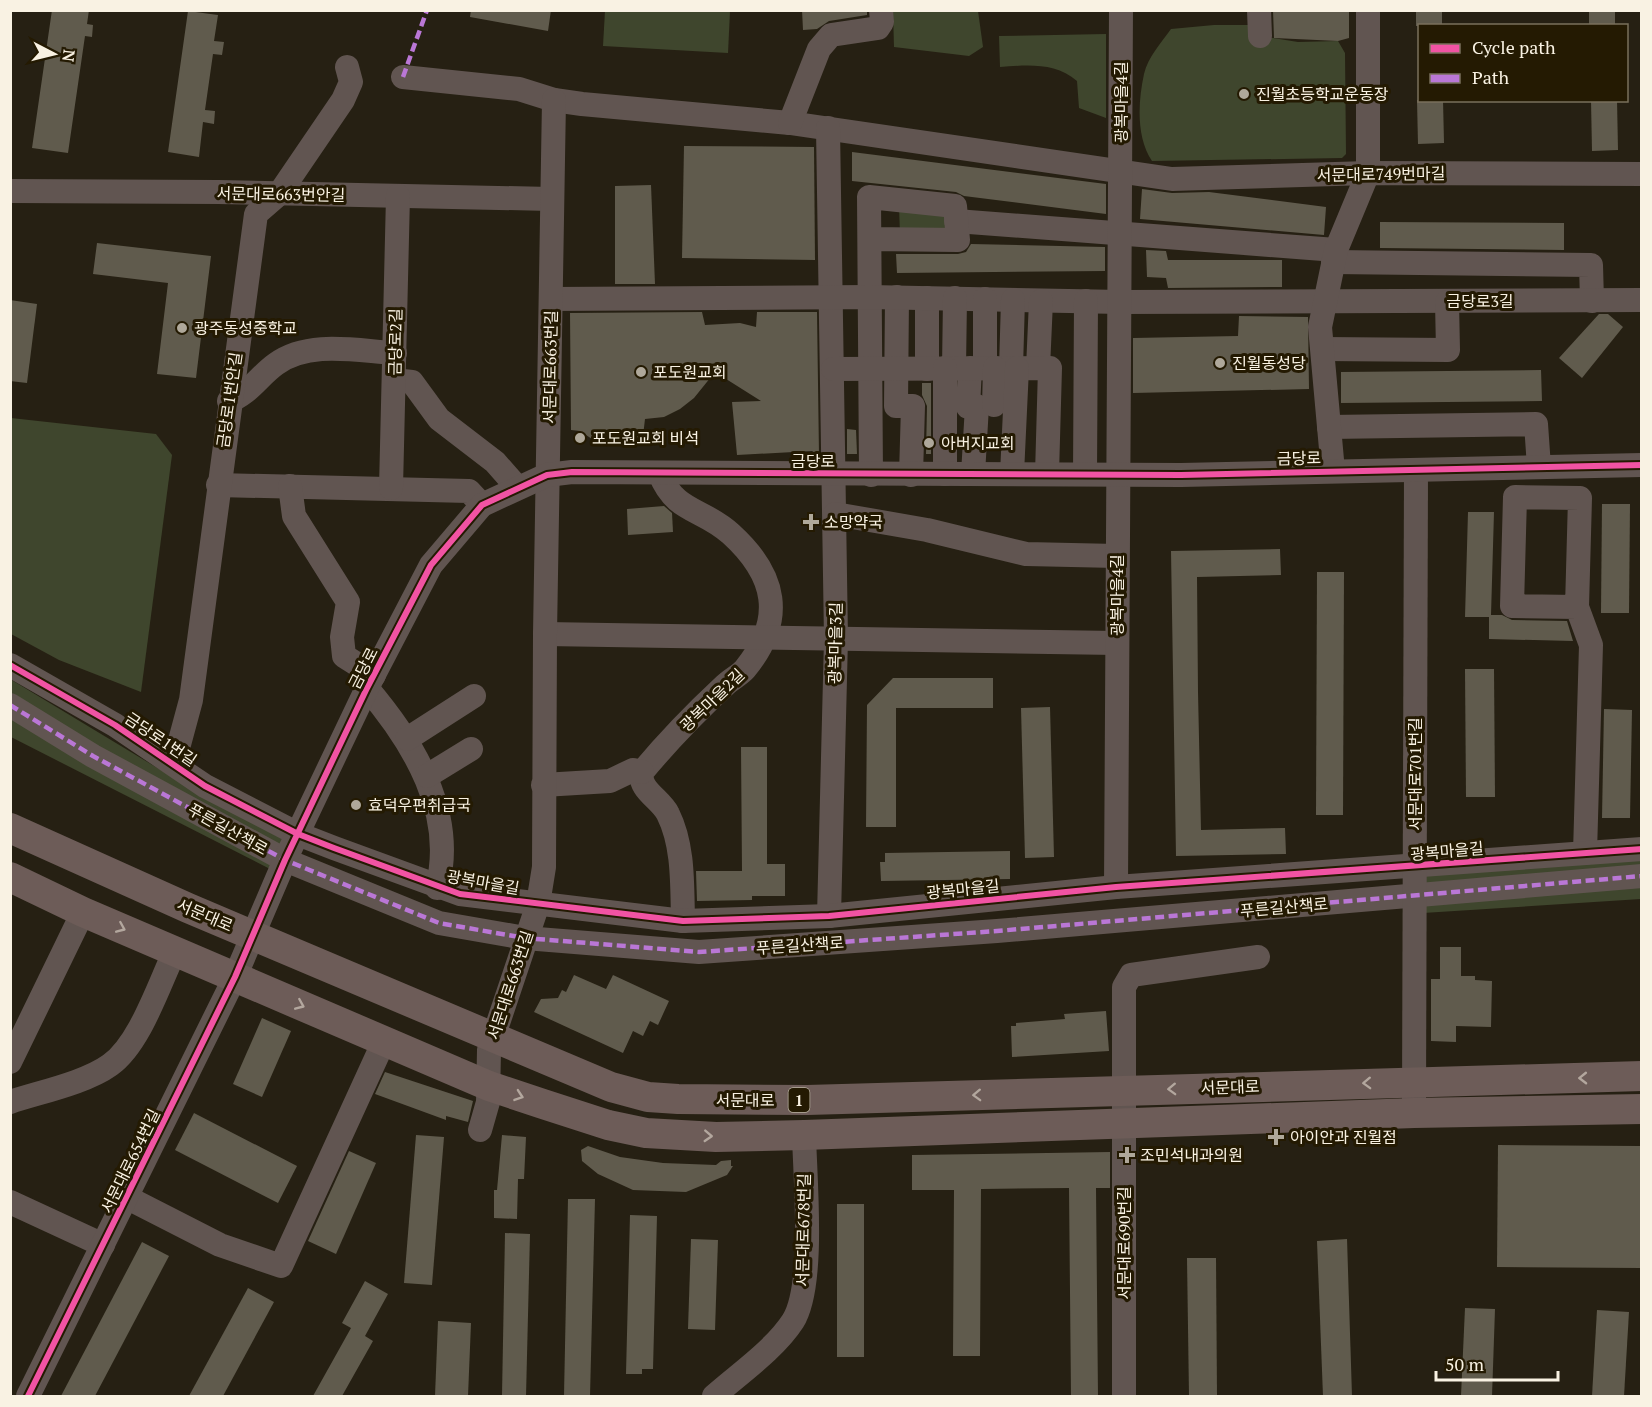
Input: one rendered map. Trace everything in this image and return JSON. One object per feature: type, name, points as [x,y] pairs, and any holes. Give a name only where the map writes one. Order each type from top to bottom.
[{"type":"main road","name":"서문대로","points":[[10,828],[253,936],[494,1039],[611,1088],[648,1097],[807,1100],[1641,1076]]},
{"type":"main road","points":[[10,848],[176,917],[180,911],[178,908],[154,892]]},
{"type":"main road","name":"서문대로","points":[[10,877],[83,912],[489,1086],[608,1125],[646,1133],[716,1137],[804,1135],[1414,1113],[1641,1109]]},
{"type":"street","points":[[790,123],[819,49],[831,35],[878,28],[882,22],[881,10]]},
{"type":"street","name":"광복마을4길","points":[[1116,887],[1121,10]]},
{"type":"street","points":[[1259,10],[1260,36]]},
{"type":"street","points":[[1333,471],[1320,327],[1335,256],[1368,173],[1368,10]]},
{"type":"street","name":"금당로1번안길","points":[[174,763],[191,700],[229,401],[256,214],[279,194],[348,92],[351,82],[346,67]]},
{"type":"street","name":"서문대로749번마길","points":[[403,77],[519,89],[554,100],[828,128],[1172,179],[1368,173],[1641,174]]},
{"type":"street","name":"서문대로663번길","points":[[480,1130],[488,1102],[489,1050],[538,904],[544,867],[544,634],[554,100]]},
{"type":"street","name":"광복마을3길","points":[[828,128],[836,639],[829,916]]},
{"type":"street","name":"서문대로663번안길","points":[[10,191],[551,199]]},
{"type":"street","name":"금당로2길","points":[[391,488],[398,196]]},
{"type":"street","points":[[871,239],[958,240],[955,206],[869,197],[871,475]]},
{"type":"street","points":[[956,221],[1121,233],[1335,256],[1591,265],[1592,301]]},
{"type":"street","points":[[551,298],[897,297],[1121,302]]},
{"type":"street","points":[[897,297],[896,406],[913,406],[911,475]]},
{"type":"street","points":[[927,298],[989,368],[1047,474]]},
{"type":"street","points":[[972,299],[1012,474]]},
{"type":"street","points":[[945,474],[989,368],[1013,300]]},
{"type":"street","points":[[995,405],[968,407],[989,368],[1041,300]]},
{"type":"street","name":"금당로3길","points":[[1121,302],[1638,300]]},
{"type":"street","points":[[1085,474],[1086,301]]},
{"type":"street","points":[[1323,349],[1448,350],[1447,302]]},
{"type":"street","points":[[229,401],[244,396],[277,363],[301,351],[395,353]]},
{"type":"street","points":[[833,369],[989,368]]},
{"type":"street","points":[[394,380],[412,382],[439,419],[495,462],[517,487]]},
{"type":"street","points":[[973,474],[995,405]]},
{"type":"street","points":[[1329,427],[1536,424],[1539,467]]},
{"type":"street","name":"금당로","points":[[253,936],[285,860],[371,682],[431,565],[482,505],[547,475],[1118,474],[1416,471],[1641,465]]},
{"type":"street","name":"서문대로701번길","points":[[1414,1113],[1416,471]]},
{"type":"street","name":"광복마을2길","points":[[642,772],[726,684],[744,670],[766,638],[771,605],[769,583],[736,538],[719,523],[683,506],[667,492],[660,474]]},
{"type":"street","points":[[218,484],[469,491],[482,505]]},
{"type":"street","name":"광복마을길","points":[[290,486],[294,516],[348,602],[342,637],[344,656],[371,682],[427,776],[440,831],[441,865],[438,888]]},
{"type":"street","points":[[1578,607],[1512,606],[1515,497],[1580,498],[1578,607],[1591,645],[1585,853]]},
{"type":"street","points":[[835,514],[927,530],[1026,554],[1117,556]]},
{"type":"street","points":[[544,634],[1117,643]]},
{"type":"street","name":"금당로1번길","points":[[10,665],[115,725],[206,786],[298,834]]},
{"type":"street","points":[[407,739],[474,696]]},
{"type":"street","name":"푸른길산책로","points":[[10,705],[93,756],[285,860],[440,923],[525,938],[699,952],[1009,930],[1641,876]]},
{"type":"street","points":[[427,776],[471,749]]},
{"type":"street","points":[[543,786],[610,781],[633,770],[642,772],[641,781],[645,788],[661,803],[673,824],[681,864],[683,921]]},
{"type":"street","name":"광복마을길","points":[[298,834],[438,888],[460,894],[683,921],[829,916],[1116,887],[1641,849]]},
{"type":"street","points":[[10,1062],[83,912]]},
{"type":"street","name":"서문대로654번길","points":[[28,1396],[128,1198],[253,936]]},
{"type":"street","points":[[10,1102],[98,1072],[117,1059],[136,1033],[175,951]]},
{"type":"street","name":"서문대로690번길","points":[[1124,1396],[1124,987],[1131,975],[1258,957]]},
{"type":"street","points":[[128,1198],[220,1245],[292,1269],[384,1041]]},
{"type":"street","name":"서문대로678번길","points":[[714,1396],[779,1338],[798,1313],[805,1269],[804,1135]]},
{"type":"street","points":[[10,1202],[103,1245]]},
{"type":"green space","points":[[605,11],[730,11],[728,53],[603,46]]},
{"type":"green space","points":[[893,11],[978,11],[983,47],[969,56],[894,47]]},
{"type":"green space","name":"진월초등학교운동장","points":[[1214,25],[1253,25],[1260,36],[1298,42],[1338,41],[1345,53],[1346,154],[1342,158],[1152,161],[1143,141],[1140,119],[1142,85],[1148,62],[1171,29]]},
{"type":"green space","points":[[1106,34],[1106,118],[1079,108],[1077,81],[1068,75],[1040,66],[1000,67],[999,36]]},
{"type":"green space","points":[[899,206],[949,210],[951,238],[900,234]]},
{"type":"green space","points":[[11,418],[156,434],[172,455],[141,692],[59,660],[11,634]]},
{"type":"green space","points":[[10,679],[212,801],[284,836],[270,869],[11,737]]},
{"type":"green space","points":[[1641,859],[1641,899],[1423,913],[1424,876]]},
{"type":"building","points":[[52,10],[89,10],[87,24],[93,25],[92,37],[85,36],[68,153],[32,148]]},
{"type":"building","points":[[471,10],[551,10],[548,31],[470,17]]},
{"type":"building","points":[[802,10],[867,10],[867,15],[829,21],[817,29],[803,30]]},
{"type":"building","points":[[1273,10],[1349,10],[1349,38],[1338,41],[1274,38]]},
{"type":"building","points":[[1442,10],[1442,24],[1418,24],[1416,26],[1416,11]]},
{"type":"building","points":[[1589,10],[1615,10],[1615,24],[1589,24]]},
{"type":"building","points":[[188,11],[218,15],[214,41],[224,42],[222,55],[213,54],[205,110],[215,111],[214,124],[203,122],[199,157],[168,152]]},
{"type":"building","points":[[1417,100],[1418,102],[1443,102],[1444,143],[1418,144]]},
{"type":"building","points":[[1591,102],[1617,102],[1618,150],[1592,151]]},
{"type":"building","points":[[684,146],[814,147],[815,260],[682,258]]},
{"type":"building","points":[[852,152],[1106,184],[1106,214],[964,196],[956,192],[852,181]]},
{"type":"building","points":[[651,185],[655,284],[615,284],[615,186]]},
{"type":"building","points":[[1142,189],[1172,193],[1209,192],[1326,207],[1324,235],[1140,219]]},
{"type":"building","points":[[1380,222],[1564,223],[1564,250],[1380,248]]},
{"type":"building","name":"광주동성중학교","points":[[97,243],[211,256],[196,378],[157,374],[168,283],[93,274]]},
{"type":"building","points":[[971,244],[1105,247],[1105,271],[897,273],[896,254],[958,254],[966,252]]},
{"type":"building","points":[[1146,250],[1166,251],[1168,260],[1282,260],[1282,287],[1168,288],[1166,278],[1147,277]]},
{"type":"building","points":[[10,300],[37,304],[27,383],[10,381]]},
{"type":"building","name":"포도원교회","points":[[702,312],[705,325],[740,323],[756,327],[757,312],[817,312],[819,455],[812,451],[737,455],[732,402],[761,401],[715,372],[694,398],[680,409],[664,417],[645,419],[643,436],[619,443],[606,443],[592,439],[580,431],[571,430],[570,313]]},
{"type":"building","points":[[1599,314],[1608,314],[1623,327],[1582,378],[1559,358]]},
{"type":"building","name":"진월동성당","points":[[1239,316],[1308,317],[1309,389],[1133,393],[1133,338],[1238,336]]},
{"type":"building","points":[[1541,370],[1542,401],[1341,403],[1341,372]]},
{"type":"building","points":[[922,383],[931,383],[931,454],[926,454],[927,406],[922,395]]},
{"type":"building","points":[[847,429],[856,430],[857,454],[847,454]]},
{"type":"building","points":[[1602,504],[1630,504],[1629,613],[1601,613]]},
{"type":"building","points":[[664,506],[672,513],[673,532],[628,535],[627,509]]},
{"type":"building","points":[[1468,512],[1494,512],[1491,615],[1502,615],[1512,620],[1567,621],[1573,641],[1489,639],[1489,617],[1465,617]]},
{"type":"building","points":[[1280,549],[1281,575],[1197,577],[1198,692],[1201,830],[1285,828],[1286,854],[1176,856],[1171,551]]},
{"type":"building","points":[[1317,572],[1344,572],[1343,815],[1316,815]]},
{"type":"building","points":[[1465,669],[1494,669],[1495,797],[1466,797]]},
{"type":"building","points":[[893,678],[993,678],[993,708],[896,708],[896,827],[866,827],[867,705]]},
{"type":"building","points":[[1050,707],[1054,857],[1025,858],[1021,708]]},
{"type":"building","points":[[1604,709],[1632,710],[1630,818],[1602,818]]},
{"type":"building","points":[[741,747],[767,747],[767,864],[785,864],[785,896],[752,896],[752,900],[697,901],[696,871],[742,871]]},
{"type":"building","points":[[1010,851],[1010,879],[881,881],[880,862],[885,862],[885,853]]},
{"type":"building","points":[[1440,947],[1461,947],[1461,976],[1475,976],[1475,980],[1492,981],[1491,1027],[1456,1026],[1456,1042],[1431,1041],[1431,979],[1440,979]]},
{"type":"building","points":[[574,975],[606,989],[613,975],[669,1001],[658,1025],[650,1021],[643,1036],[633,1031],[623,1053],[534,1012],[541,999],[558,998],[562,990],[566,992]]},
{"type":"building","points":[[1106,1011],[1109,1051],[1012,1057],[1011,1026],[1016,1026],[1016,1023],[1065,1019],[1064,1014]]},
{"type":"building","points":[[262,1018],[291,1031],[262,1097],[233,1084]]},
{"type":"building","points":[[385,1072],[473,1101],[468,1122],[446,1116],[446,1120],[375,1094]]},
{"type":"building","points":[[194,1113],[297,1166],[278,1203],[175,1150]]},
{"type":"building","points":[[416,1135],[444,1137],[432,1285],[404,1283]]},
{"type":"building","points":[[502,1135],[526,1137],[524,1179],[518,1179],[517,1219],[494,1218],[494,1190],[497,1190]]},
{"type":"building","points":[[1498,1145],[1640,1146],[1641,1268],[1497,1267]]},
{"type":"building","points":[[588,1146],[620,1157],[663,1163],[716,1165],[721,1161],[731,1160],[731,1166],[733,1166],[727,1175],[686,1192],[633,1190],[598,1174],[582,1161],[581,1150]]},
{"type":"building","points":[[349,1151],[376,1163],[336,1254],[308,1241]]},
{"type":"building","points":[[1110,1152],[1110,1188],[1096,1188],[1098,1396],[1071,1396],[1069,1188],[981,1189],[980,1356],[953,1356],[954,1190],[912,1190],[912,1155]]},
{"type":"building","points":[[568,1199],[595,1199],[590,1396],[564,1396]]},
{"type":"building","points":[[837,1204],[864,1204],[864,1357],[837,1357]]},
{"type":"building","points":[[630,1215],[657,1216],[653,1369],[642,1369],[642,1374],[626,1374]]},
{"type":"building","points":[[505,1233],[530,1234],[526,1396],[502,1396]]},
{"type":"building","points":[[691,1239],[718,1240],[715,1330],[688,1329]]},
{"type":"building","points":[[1347,1239],[1352,1396],[1323,1396],[1317,1241]]},
{"type":"building","points":[[142,1242],[169,1256],[95,1396],[61,1396]]},
{"type":"building","points":[[1187,1258],[1216,1258],[1217,1396],[1189,1396]]},
{"type":"building","points":[[365,1281],[388,1294],[365,1336],[373,1341],[342,1396],[313,1396],[351,1328],[342,1323]]},
{"type":"building","points":[[248,1288],[274,1302],[223,1396],[189,1396]]},
{"type":"building","points":[[1465,1308],[1495,1309],[1492,1396],[1461,1396]]},
{"type":"building","points":[[1597,1310],[1629,1312],[1624,1396],[1592,1396]]},
{"type":"building","points":[[438,1321],[471,1323],[468,1396],[435,1396]]},
{"type":"marked path","points":[[403,77],[427,10]]},
{"type":"marked path","points":[[10,705],[93,756],[285,860],[439,923],[525,938],[699,952],[997,931],[1642,876]]},
{"type":"cycle path","points":[[28,1396],[235,977],[285,860],[367,688],[431,565],[482,505],[547,475],[572,472],[1181,475],[1642,465]]},
{"type":"cycle path","points":[[10,665],[115,725],[205,786],[298,834],[334,848],[460,894],[683,921],[829,916],[1116,887],[1642,849]]},
{"type":"place","name":"진월초등학교운동장","points":[[1244,94]]},
{"type":"place","name":"광주동성중학교","points":[[182,328]]},
{"type":"place","name":"진월동성당","points":[[1220,363]]},
{"type":"place","name":"포도원교회","points":[[641,372]]},
{"type":"place","name":"포도원교회 비석","points":[[580,438]]},
{"type":"place","name":"아버지교회","points":[[929,443]]},
{"type":"place","name":"소망약국","points":[[811,522]]},
{"type":"place","name":"효덕우편취급국","points":[[356,805]]},
{"type":"place","name":"아이안과 진월점","points":[[1276,1137]]},
{"type":"place","name":"조민석내과의원","points":[[1127,1155]]}]
